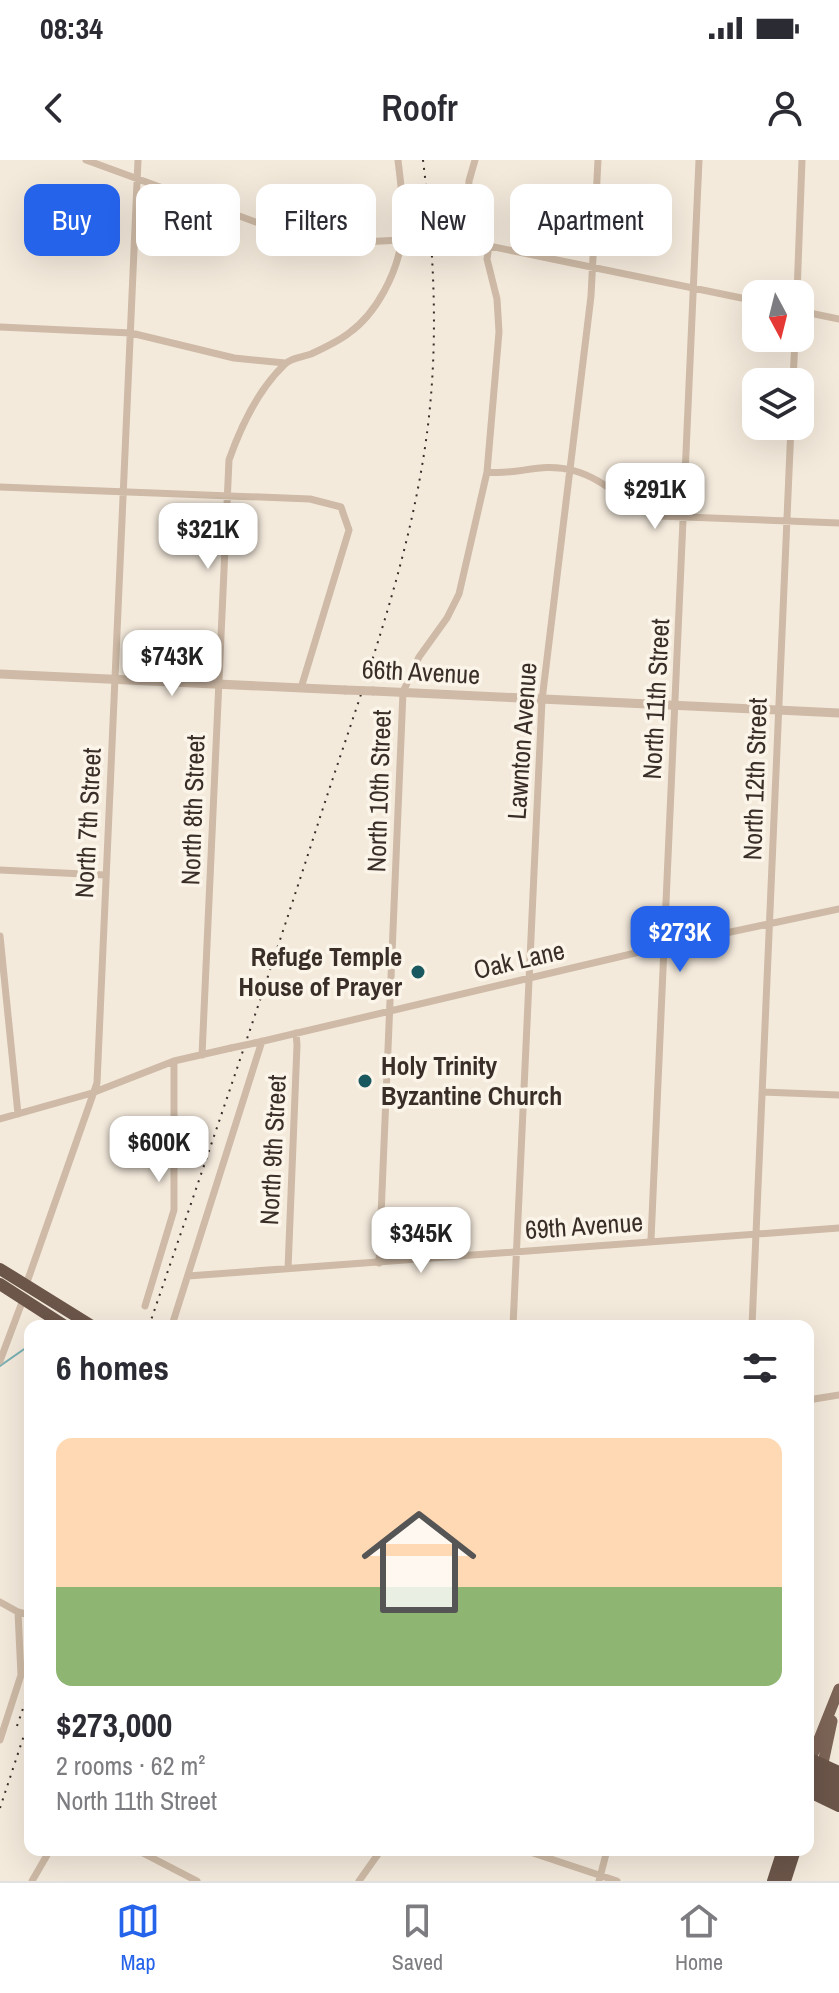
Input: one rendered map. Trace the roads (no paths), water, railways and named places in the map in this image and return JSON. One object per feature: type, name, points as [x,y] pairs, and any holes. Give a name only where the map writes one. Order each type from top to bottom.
[{"type":"highway","points":[[0,1269],[58,1320]]},
{"type":"highway","points":[[0,1284],[25,1292],[80,1320]]},
{"type":"highway","points":[[814,1764],[839,1772]]},
{"type":"highway","points":[[814,1765],[839,1783]]},
{"type":"highway","points":[[814,1792],[839,1794]]},
{"type":"highway","points":[[814,1794],[839,1806]]},
{"type":"highway","points":[[773,1881],[781,1856]]},
{"type":"highway","points":[[785,1881],[793,1856]]},
{"type":"main road","points":[[814,1763],[831,1746],[837,1695]]},
{"type":"main road","points":[[814,1761],[837,1695]]},
{"type":"street","points":[[86,160],[294,236],[342,243],[392,241]]},
{"type":"street","name":"North 7th Street","points":[[0,1361],[97,1077],[138,160]]},
{"type":"street","points":[[398,160],[400,184]]},
{"type":"street","points":[[469,184],[475,160]]},
{"type":"street","name":"Lawnton Avenue","points":[[513,1320],[542,700],[593,267],[598,160]]},
{"type":"street","name":"North 11th Street","points":[[651,1240],[699,160]]},
{"type":"street","points":[[798,280],[802,160]]},
{"type":"street","points":[[494,246],[742,298]]},
{"type":"street","points":[[0,327],[131,333],[234,358],[285,363],[350,333],[377,304],[398,256]]},
{"type":"street","name":"North 10th Street","points":[[379,1263],[403,692],[419,657],[447,618],[459,594],[487,472],[499,332],[497,299],[487,256]]},
{"type":"street","points":[[814,314],[839,319]]},
{"type":"street","name":"North 8th Street","points":[[202,1055],[229,460],[239,430],[285,363]]},
{"type":"street","name":"North 12th Street","points":[[752,1320],[790,440]]},
{"type":"street","points":[[487,472],[543,467],[570,470],[593,477],[650,513],[685,518],[839,523]]},
{"type":"street","points":[[0,487],[310,499],[340,506],[347,517],[349,530],[301,688]]},
{"type":"street","name":"66th Avenue","points":[[0,674],[839,713]]},
{"type":"street","points":[[0,870],[105,875]]},
{"type":"street","name":"Oak Lane","points":[[202,1055],[665,946],[839,909]]},
{"type":"street","points":[[0,936],[18,1114]]},
{"type":"street","name":"North 9th Street","points":[[288,1269],[296,1033]]},
{"type":"street","points":[[176,1320],[259,1042]]},
{"type":"street","points":[[0,1119],[92,1093],[174,1061],[202,1055]]},
{"type":"street","points":[[145,1306],[174,1210],[174,1061]]},
{"type":"street","points":[[762,1092],[839,1095]]},
{"type":"street","name":"69th Avenue","points":[[188,1276],[839,1228]]},
{"type":"street","points":[[814,1399],[839,1395]]},
{"type":"street","points":[[0,1602],[24,1614]]},
{"type":"street","points":[[0,1739],[21,1675],[18,1612]]},
{"type":"street","points":[[32,1881],[47,1856]]},
{"type":"street","points":[[149,1856],[197,1881]]},
{"type":"street","points":[[359,1881],[377,1856]]},
{"type":"street","points":[[540,1856],[600,1878],[617,1881]]},
{"type":"street","points":[[600,1878],[606,1856]]},
{"type":"waterway","points":[[0,1366],[24,1349]]},
{"type":"railway","points":[[151,1320],[363,687],[408,536],[427,433],[433,365],[432,262],[423,160]]},
{"type":"railway","points":[[17,1726],[24,1706]]},
{"type":"railway","points":[[0,1808],[24,1735]]},
{"type":"place","name":"Refuge Temple House of Prayer","points":[[418,972]]},
{"type":"place","name":"Holy Trinity Byzantine Church","points":[[365,1081]]}]
